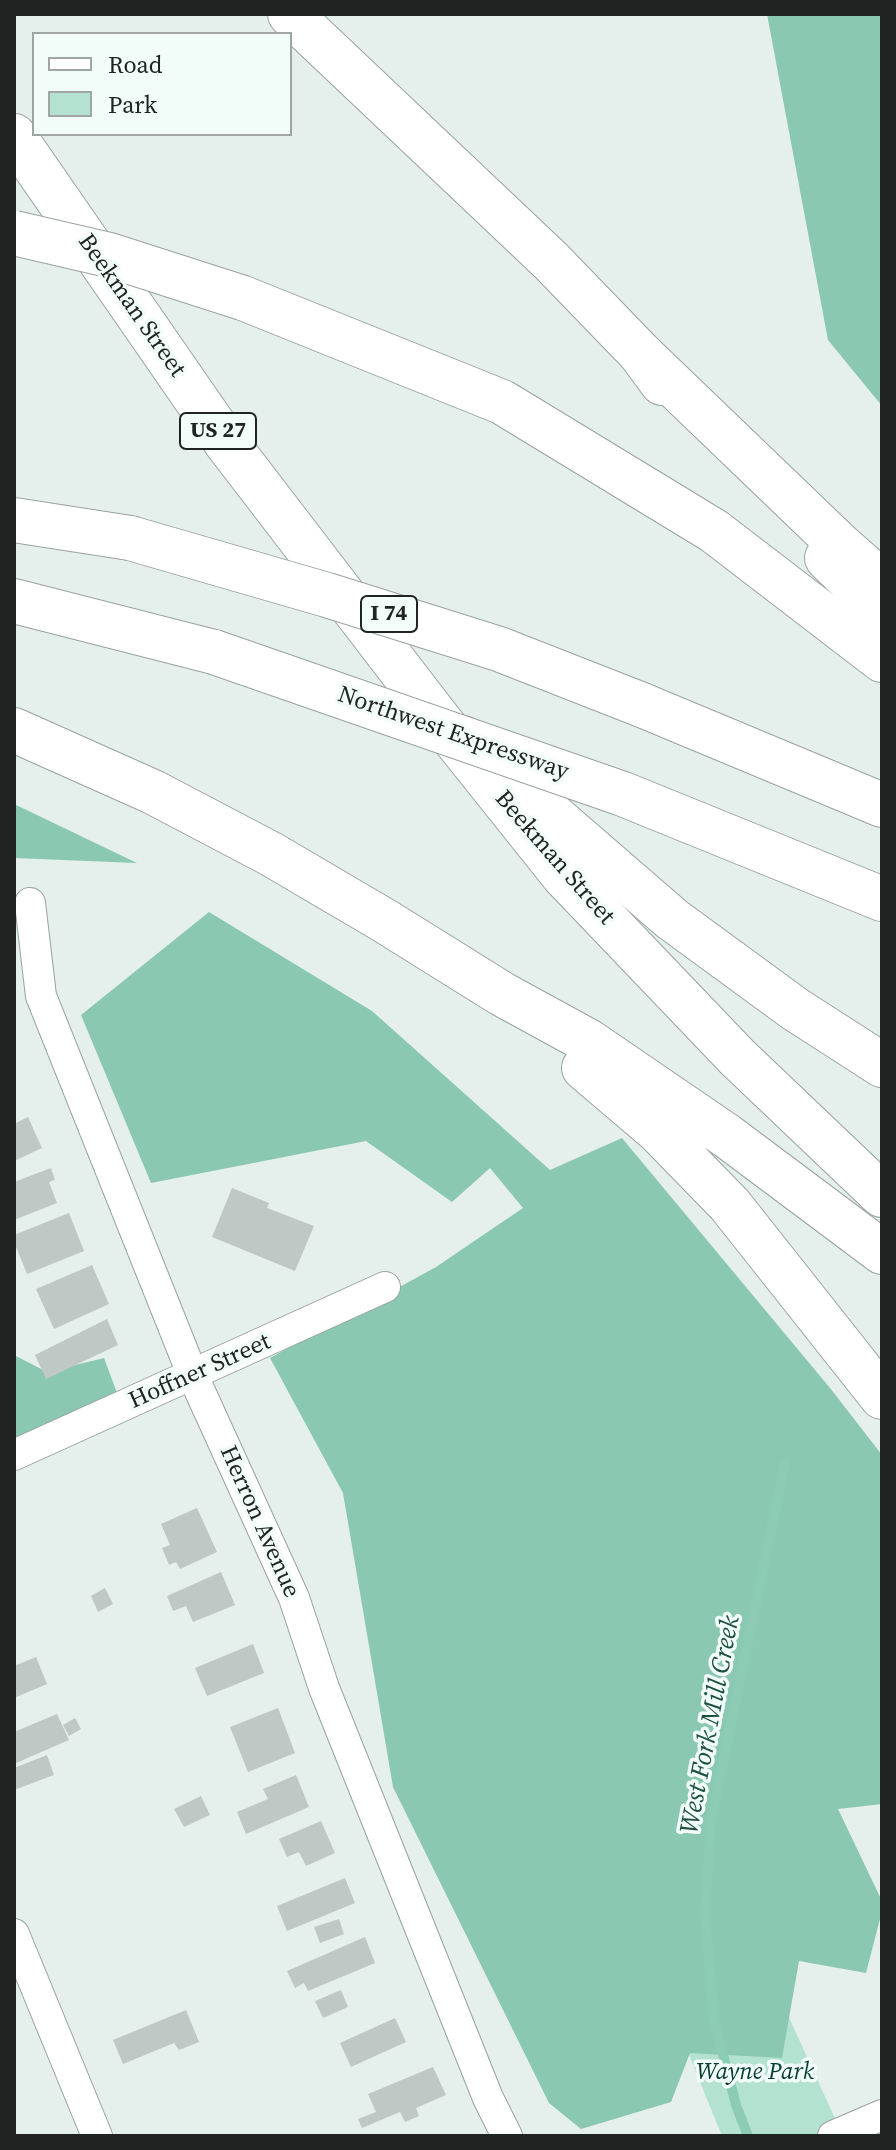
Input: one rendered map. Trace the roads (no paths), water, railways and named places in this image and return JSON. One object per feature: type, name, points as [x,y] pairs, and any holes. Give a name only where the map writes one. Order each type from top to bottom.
[{"type":"main road","points":[[290,14],[529,240],[640,353],[841,546],[882,582]]},
{"type":"main road","name":"Beekman Street","points":[[14,136],[225,441],[436,716],[563,875],[737,1057],[882,1195]]},
{"type":"main road","points":[[14,233],[109,255],[243,298],[502,402],[714,531],[882,660]]},
{"type":"main road","points":[[640,353],[690,423],[882,612]]},
{"type":"main road","name":"I 74","points":[[14,520],[130,538],[499,649],[882,805]]},
{"type":"main road","name":"Northwest Expressway","points":[[14,601],[214,652],[623,794],[882,899]]},
{"type":"main road","name":"US 27","points":[[436,716],[672,919],[795,1009],[882,1065]]},
{"type":"main road","points":[[14,730],[153,792],[271,854],[502,994],[588,1041],[727,1136],[882,1252]]},
{"type":"main road","points":[[502,994],[658,1131],[730,1205],[882,1397]]},
{"type":"street","name":"Herron Avenue","points":[[30,903],[41,996],[193,1376],[294,1598],[324,1688],[482,2083],[507,2136]]},
{"type":"street","name":"Hoffner Street","points":[[14,1455],[385,1287]]},
{"type":"street","points":[[14,1934],[97,2136]]},
{"type":"street","points":[[833,2136],[874,2119]]},
{"type":"waterway","name":"West Fork Mill Creek","points":[[748,2136],[736,2105],[714,2020],[705,1913],[711,1821],[785,1463]]},
{"type":"park label","name":"Wayne Park","points":[[755,2073]]}]
